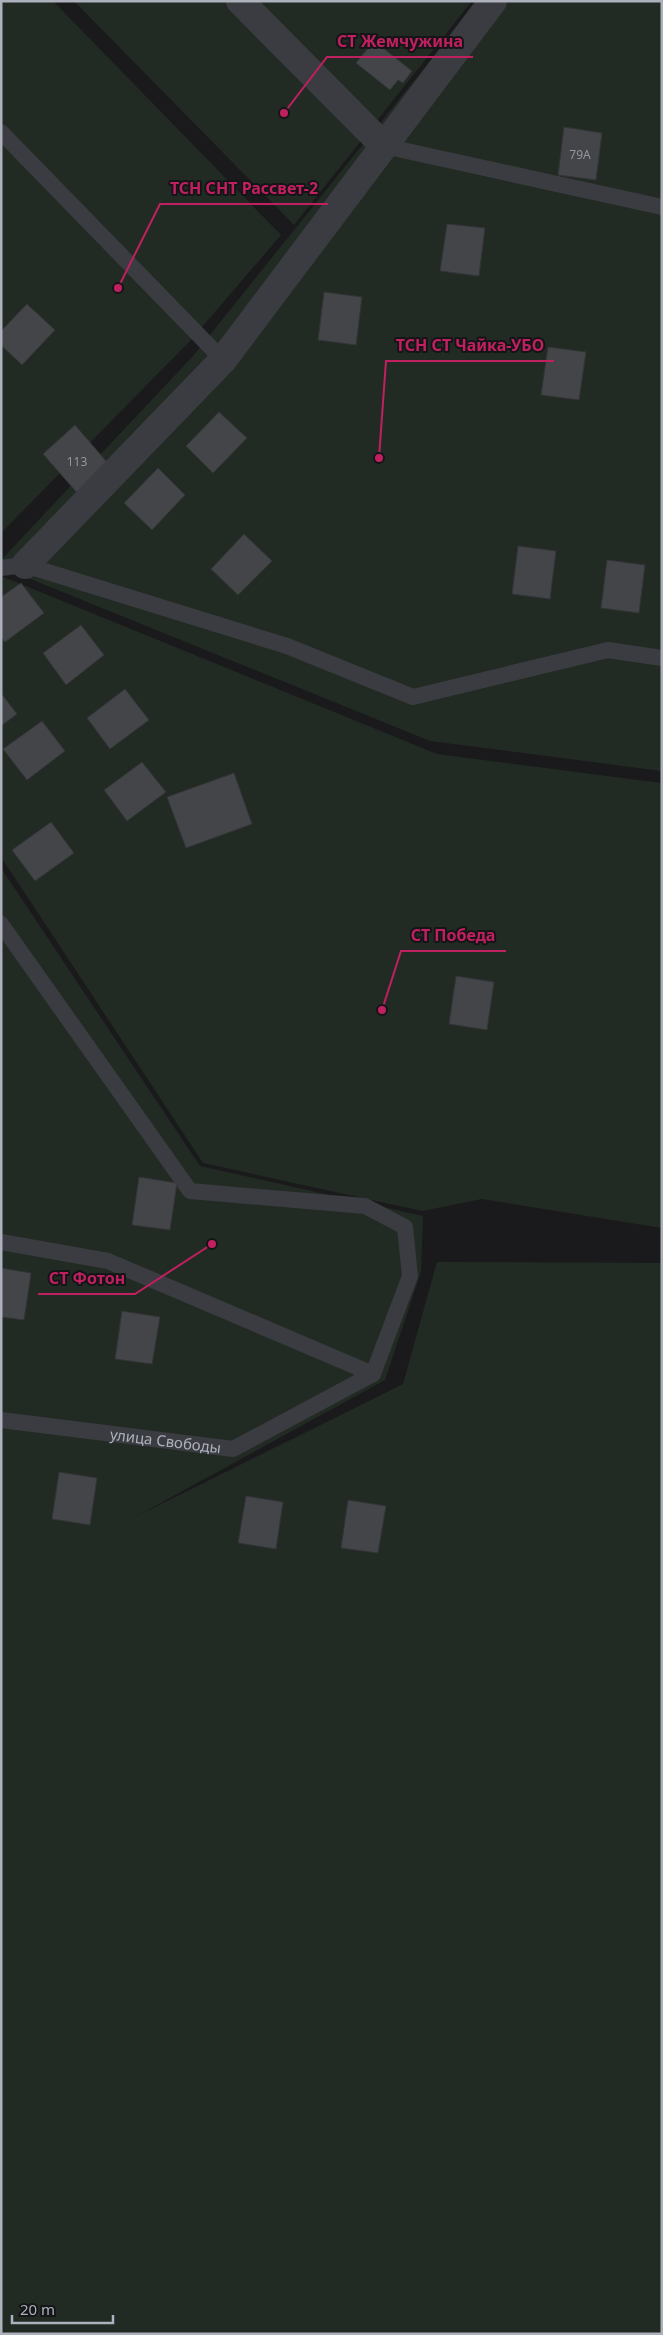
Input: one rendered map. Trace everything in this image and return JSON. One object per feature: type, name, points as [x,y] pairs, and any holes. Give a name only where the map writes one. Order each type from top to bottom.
[{"type":"street","points":[[240,1],[384,146]]},
{"type":"street","points":[[13,567],[223,360],[493,1]]},
{"type":"lane","points":[[1,132],[223,360]]},
{"type":"lane","points":[[384,146],[662,207]]},
{"type":"lane","points":[[13,567],[287,646],[413,697],[608,650],[662,658]]},
{"type":"lane","points":[[1,924],[190,1191],[365,1206],[405,1227],[410,1276],[373,1374],[108,1261],[1,1242]]},
{"type":"lane","name":"улица Свободы","points":[[1,1420],[233,1449],[373,1374]]},
{"type":"shaded area","points":[[1,1],[53,1],[281,235],[190,341],[1,533]]},
{"type":"shaded area","points":[[74,1],[472,1],[294,225]]},
{"type":"shaded area","points":[[478,1],[662,1],[662,771],[430,741],[1,567],[1,560],[193,356]]},
{"type":"shaded area","points":[[1,576],[437,754],[662,783],[662,1228],[482,1199],[422,1211],[203,1163],[1,857]]},
{"type":"shaded area","points":[[1,868],[200,1166],[423,1216],[421,1272],[385,1380],[137,1516],[403,1384],[437,1262],[662,1263],[662,2334],[1,2334]]},
{"type":"building","points":[[374,41],[412,71],[403,83],[398,80],[390,90],[356,63]]},
{"type":"building","points":[[564,127],[602,133],[596,180],[558,175]]},
{"type":"building","points":[[447,224],[485,228],[479,276],[440,271]]},
{"type":"building","points":[[324,292],[362,297],[356,345],[318,340]]},
{"type":"building","points":[[27,304],[55,330],[22,365],[1,345],[1,331]]},
{"type":"building","points":[[548,347],[586,352],[579,400],[541,395]]},
{"type":"building","points":[[219,412],[247,438],[213,473],[186,446]]},
{"type":"building","points":[[75,425],[112,468],[80,496],[43,454]]},
{"type":"building","points":[[158,468],[185,495],[152,530],[124,503]]},
{"type":"building","points":[[244,534],[272,561],[238,595],[211,569]]},
{"type":"building","points":[[518,546],[556,551],[550,599],[512,594]]},
{"type":"building","points":[[607,560],[645,565],[639,613],[601,608]]},
{"type":"building","points":[[21,583],[44,613],[5,642],[1,637],[1,597]]},
{"type":"building","points":[[81,625],[104,655],[66,685],[43,653]]},
{"type":"building","points":[[125,689],[149,720],[110,749],[87,718]]},
{"type":"building","points":[[1,693],[17,714],[1,726]]},
{"type":"building","points":[[42,721],[65,751],[27,780],[3,749]]},
{"type":"building","points":[[142,762],[166,792],[127,821],[104,790]]},
{"type":"building","points":[[234,773],[252,824],[186,848],[167,797]]},
{"type":"building","points":[[51,822],[74,853],[35,881],[12,850]]},
{"type":"building","points":[[456,976],[494,982],[487,1030],[449,1024]]},
{"type":"building","points":[[139,1177],[177,1183],[170,1230],[132,1225]]},
{"type":"building","points":[[1,1268],[31,1273],[24,1320],[1,1317]]},
{"type":"building","points":[[122,1311],[160,1317],[152,1364],[115,1359]]},
{"type":"building","points":[[59,1472],[97,1478],[90,1525],[52,1519]]},
{"type":"building","points":[[246,1496],[283,1502],[276,1549],[238,1543]]},
{"type":"building","points":[[348,1500],[386,1506],[378,1553],[341,1548]]},
{"type":"place","name":"СТ Жемчужина","points":[[284,113]]},
{"type":"place","name":"ТСН СНТ Рассвет-2","points":[[118,288]]},
{"type":"place","name":"ТСН СТ Чайка-УБО","points":[[379,458]]},
{"type":"place","name":"СТ Победа","points":[[382,1010]]},
{"type":"place","name":"СТ Фотон","points":[[212,1244]]}]
